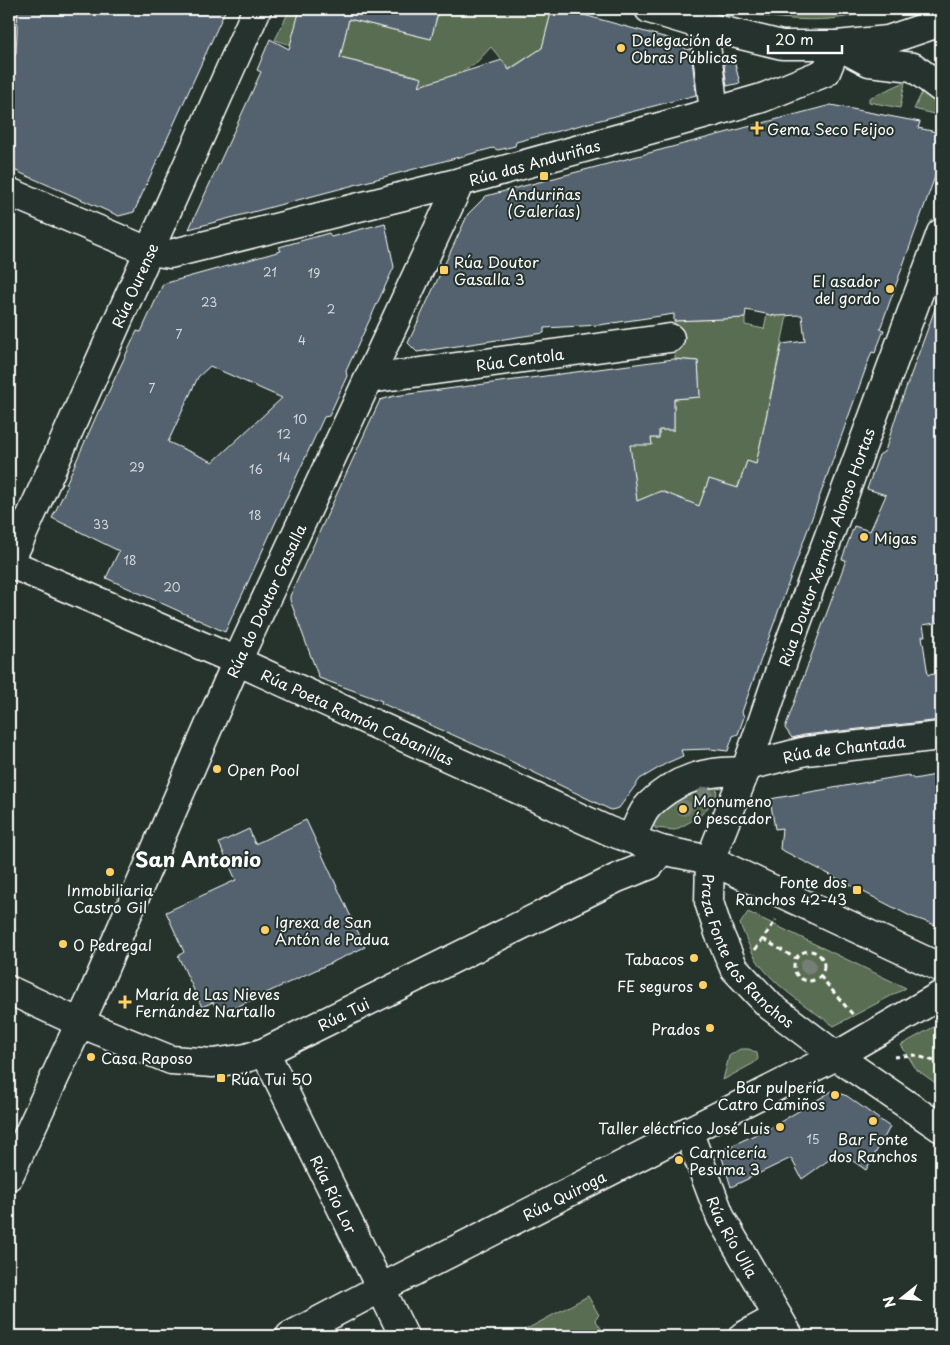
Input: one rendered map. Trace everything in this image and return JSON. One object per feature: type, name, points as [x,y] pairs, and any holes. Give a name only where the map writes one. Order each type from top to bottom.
[{"type":"street","name":"Rúa Ourense","points":[[9,562],[256,9]]},
{"type":"street","points":[[649,9],[712,28],[782,45],[837,45],[888,40],[941,22],[929,9]]},
{"type":"street","points":[[712,28],[706,45],[714,112]]},
{"type":"street","name":"Rúa das Anduriñas","points":[[9,192],[148,251],[170,254],[460,182],[762,98],[826,72],[837,45]]},
{"type":"street","points":[[837,45],[869,62],[913,67],[941,88]]},
{"type":"street","name":"Rúa do Doutor Gasalla","points":[[9,1176],[80,1023],[237,661],[460,182]]},
{"type":"street","name":"Rúa Doutor Xermán Alonso Hortas","points":[[710,860],[746,769],[789,644],[941,233]]},
{"type":"street","name":"Rúa Centola","points":[[369,378],[670,338]]},
{"type":"street","name":"Rúa Poeta Ramón Cabanillas","points":[[9,562],[237,661],[609,831],[660,850],[710,860]]},
{"type":"street","name":"Rúa de Chantada","points":[[631,839],[648,806],[679,783],[699,776],[725,770],[746,769],[806,751],[941,736]]},
{"type":"street","name":"Rúa Tui","points":[[9,990],[80,1023],[171,1060],[213,1064],[246,1058],[265,1052],[566,903],[650,865],[660,850]]},
{"type":"street","name":"Praza Fonte dos Ranchos","points":[[941,968],[710,860],[709,902],[719,933],[734,968],[770,1006],[836,1056],[941,1128]]},
{"type":"street","name":"Rúa Quiroga","points":[[290,1336],[836,1056],[941,995]]},
{"type":"street","name":"Rúa Río Lor","points":[[265,1052],[404,1336]]},
{"type":"street","name":"Rúa Río Ulla","points":[[688,1131],[721,1218],[783,1326]]},
{"type":"street","points":[[742,1336],[783,1326]]},
{"type":"path","points":[[754,952],[776,920]]},
{"type":"path","points":[[764,938],[795,958]]},
{"type":"path","points":[[807,950],[815,952],[821,956],[824,970],[814,980],[807,981],[795,973],[795,958],[807,950]]},
{"type":"path","points":[[820,976],[856,1019]]},
{"type":"path","points":[[894,1057],[914,1055],[941,1063]]},
{"type":"shaded area","points":[[9,9],[18,9],[16,54],[9,55]]},
{"type":"green space","points":[[290,9],[300,9],[291,45],[275,40]]},
{"type":"green space","points":[[439,9],[552,9],[542,48],[509,69],[491,47],[476,63],[456,75],[409,114],[417,76],[340,58],[349,19],[431,39]]},
{"type":"green space","points":[[731,9],[870,9],[856,15],[839,18],[801,20],[762,16]]},
{"type":"green space","points":[[905,82],[900,108],[869,102],[869,98]]},
{"type":"green space","points":[[924,88],[940,101],[941,116],[914,109]]},
{"type":"green space","points":[[772,288],[792,292],[756,464],[747,461],[737,488],[709,479],[699,506],[661,491],[637,501],[628,433],[652,445],[651,438],[659,438],[659,430],[674,430],[674,399],[700,397],[698,361],[675,359],[674,321],[745,318],[745,325],[764,329]]},
{"type":"green space","points":[[709,782],[717,787],[716,799],[699,817],[675,830],[655,828],[651,819],[657,807]]},
{"type":"green space","points":[[748,912],[906,988],[834,1026],[786,991],[757,961],[740,924]]},
{"type":"green space","points":[[941,1023],[941,1087],[916,1069],[901,1045]]},
{"type":"green space","points":[[740,1049],[749,1049],[757,1053],[758,1059],[723,1080],[729,1056]]},
{"type":"green space","points":[[588,1296],[599,1315],[595,1319],[605,1335],[587,1336],[583,1331],[574,1336],[529,1336],[525,1330]]},
{"type":"building","points":[[18,9],[226,9],[134,212],[119,216],[9,168],[9,55],[16,54]]},
{"type":"building","points":[[300,9],[439,9],[431,39],[349,19],[340,58],[422,78],[419,86],[502,60],[509,70],[542,48],[552,9],[562,9],[682,42],[686,50],[691,49],[696,95],[516,142],[515,146],[498,150],[493,148],[189,229],[261,72],[257,70],[270,39],[289,49]]},
{"type":"building","points":[[733,57],[740,83],[727,86],[723,59]]},
{"type":"building","points":[[831,105],[920,122],[918,128],[941,133],[941,160],[880,329],[884,330],[875,353],[872,352],[871,354],[742,712],[744,717],[738,734],[733,736],[728,751],[710,749],[681,750],[683,756],[640,779],[619,808],[611,810],[498,755],[381,703],[382,701],[319,678],[290,596],[380,400],[394,396],[674,359],[698,361],[700,397],[674,399],[674,430],[659,430],[659,438],[651,438],[652,445],[630,445],[637,501],[661,491],[699,506],[709,479],[738,488],[747,461],[756,464],[782,344],[805,341],[802,315],[776,316],[746,310],[745,318],[674,321],[674,314],[599,325],[544,328],[544,333],[417,352],[408,343],[468,214],[486,196]]},
{"type":"building","points":[[385,223],[394,267],[346,371],[347,376],[329,416],[324,417],[225,632],[106,578],[119,551],[52,518],[68,485],[66,484],[99,410],[137,331],[141,332],[163,284],[281,251],[279,247],[329,233],[331,237]],"holes":[[[210,366],[282,398],[213,462],[168,442],[198,377]]]},
{"type":"building","points":[[939,298],[941,298],[941,622],[923,625],[925,636],[922,636],[928,675],[941,673],[941,720],[804,735],[792,738],[785,728],[846,560],[842,559],[854,526],[870,531],[886,495],[867,489],[879,455],[885,451]]},
{"type":"building","points":[[941,774],[941,927],[910,916],[780,849],[782,828],[775,829],[770,799],[908,775],[914,779]]},
{"type":"building","name":"Igrexa de San Antón de Padua","points":[[306,820],[365,947],[219,1015],[213,1002],[202,1007],[178,956],[184,952],[166,912],[236,880],[219,843],[249,829],[255,844]]},
{"type":"building","points":[[832,1091],[847,1096],[890,1127],[866,1170],[840,1152],[802,1179],[791,1158],[731,1187],[720,1151],[772,1127]]},
{"type":"place","name":"Delegación de Obras Públicas","points":[[621,48]]},
{"type":"place","name":"Gema Seco Feijoo","points":[[757,128]]},
{"type":"place","name":"Anduriñas (Galerías)","points":[[544,176]]},
{"type":"place","name":"Rúa Doutor Gasalla 3","points":[[444,270]]},
{"type":"place","name":"El asador del gordo","points":[[890,289]]},
{"type":"place","name":"Migas","points":[[864,537]]},
{"type":"place","name":"Open Pool","points":[[217,769]]},
{"type":"place","name":"Monumeno ó pescador","points":[[683,809]]},
{"type":"place","name":"Inmobiliaria Castro Gil","points":[[110,872]]},
{"type":"place","name":"Fonte dos Ranchos 42-43","points":[[857,890]]},
{"type":"place","name":"Igrexa de San Antón de Padua","points":[[265,930]]},
{"type":"place","name":"O Pedregal","points":[[63,944]]},
{"type":"place","name":"Tabacos","points":[[694,958]]},
{"type":"place","name":"FE seguros","points":[[703,985]]},
{"type":"place","name":"María de Las Nieves Fernández Nartallo","points":[[125,1002]]},
{"type":"place","name":"Prados","points":[[710,1028]]},
{"type":"place","name":"Casa Raposo","points":[[91,1057]]},
{"type":"place","name":"Rúa Tui 50","points":[[221,1078]]},
{"type":"place","name":"Bar pulpería Catro Camiños","points":[[835,1095]]},
{"type":"place","name":"Bar Fonte dos Ranchos","points":[[873,1121]]},
{"type":"place","name":"Taller eléctrico José Luis","points":[[780,1127]]},
{"type":"place","name":"Carnicería Pesuma 3","points":[[679,1160]]},
{"type":"district","name":"San Antonio","points":[[198,859]]}]
